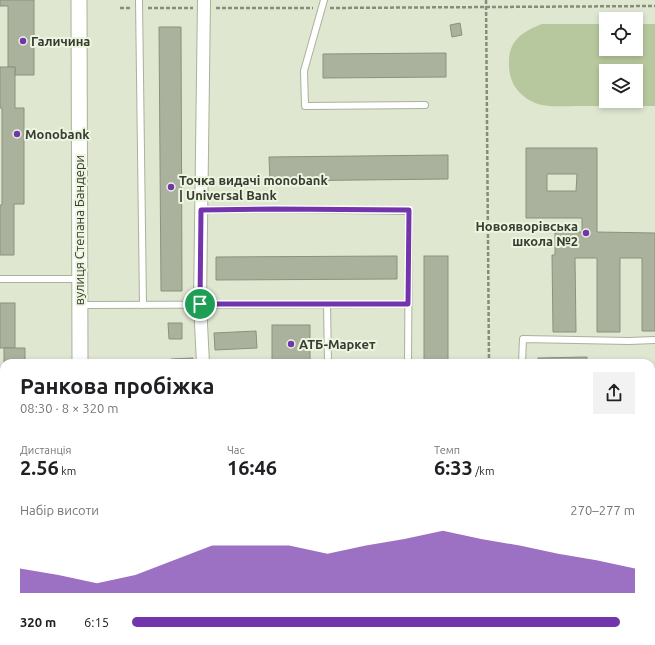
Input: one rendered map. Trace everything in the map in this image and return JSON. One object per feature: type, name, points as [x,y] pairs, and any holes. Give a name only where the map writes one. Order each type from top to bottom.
[{"type":"street","name":"вулиця Степана Бандери","points":[[79,0],[80,359]]},
{"type":"street","points":[[203,359],[200,304],[204,4]]},
{"type":"lane","points":[[140,0],[142,305]]},
{"type":"lane","points":[[324,0],[304,71],[305,106],[425,105]]},
{"type":"lane","points":[[201,210],[409,210],[408,359]]},
{"type":"lane","points":[[0,279],[79,279]]},
{"type":"lane","points":[[327,304],[328,359]]},
{"type":"lane","points":[[79,305],[408,304]]},
{"type":"lane","points":[[522,359],[523,339],[629,342],[655,340]]},
{"type":"path","points":[[486,0],[489,359]]},
{"type":"path","points":[[120,8],[204,4],[321,8],[655,6]]},
{"type":"green space","points":[[542,24],[599,24],[599,56],[643,56],[643,24],[655,24],[655,106],[643,106],[643,64],[599,64],[599,106],[549,106],[533,102],[517,90],[511,79],[509,67],[512,46],[519,37]]},
{"type":"building","points":[[0,0],[34,0],[34,75],[15,75],[15,67],[8,67],[8,6],[0,6]]},
{"type":"building","points":[[460,23],[462,35],[452,37],[450,25]]},
{"type":"building","points":[[159,27],[181,27],[182,291],[161,291]]},
{"type":"building","points":[[446,53],[446,77],[323,78],[323,54]]},
{"type":"building","points":[[0,67],[15,67],[15,108],[24,108],[24,204],[14,204],[14,255],[0,255],[0,205],[2,205],[2,108],[0,108]]},
{"type":"building","points":[[526,148],[597,148],[597,232],[655,233],[655,331],[642,331],[642,258],[620,258],[620,332],[597,332],[597,258],[575,258],[576,332],[553,332],[552,255],[555,255],[555,232],[582,232],[582,218],[526,218]],"holes":[[[547,174],[577,174],[576,191],[547,191]]]},
{"type":"building","points":[[448,155],[448,179],[270,181],[269,157]]},
{"type":"building","points":[[397,256],[397,279],[216,280],[216,257]]},
{"type":"building","points":[[424,256],[448,256],[448,359],[424,359]]},
{"type":"building","points":[[0,303],[15,303],[15,348],[0,348]]},
{"type":"building","points":[[168,323],[182,323],[182,339],[169,339]]},
{"type":"building","name":"АТБ-Маркет","points":[[272,325],[310,325],[310,359],[272,359]]},
{"type":"building","points":[[256,331],[257,348],[215,350],[214,333]]},
{"type":"building","points":[[4,348],[25,348],[25,359],[4,359]]},
{"type":"building","points":[[587,357],[587,359],[538,359]]},
{"type":"building","points":[[193,358],[193,359],[171,359]]},
{"type":"place","name":"Галичина","points":[[23,41]]},
{"type":"place","name":"Monobank","points":[[17,134]]},
{"type":"place","name":"Точка видачі monobank | Universal Bank","points":[[171,187]]},
{"type":"place","name":"Новояворівська школа №2","points":[[586,233]]},
{"type":"place","name":"АТБ-Маркет","points":[[291,344]]},
{"type":"route","points":[[201,210],[409,210],[408,304],[200,304],[201,210]]}]
